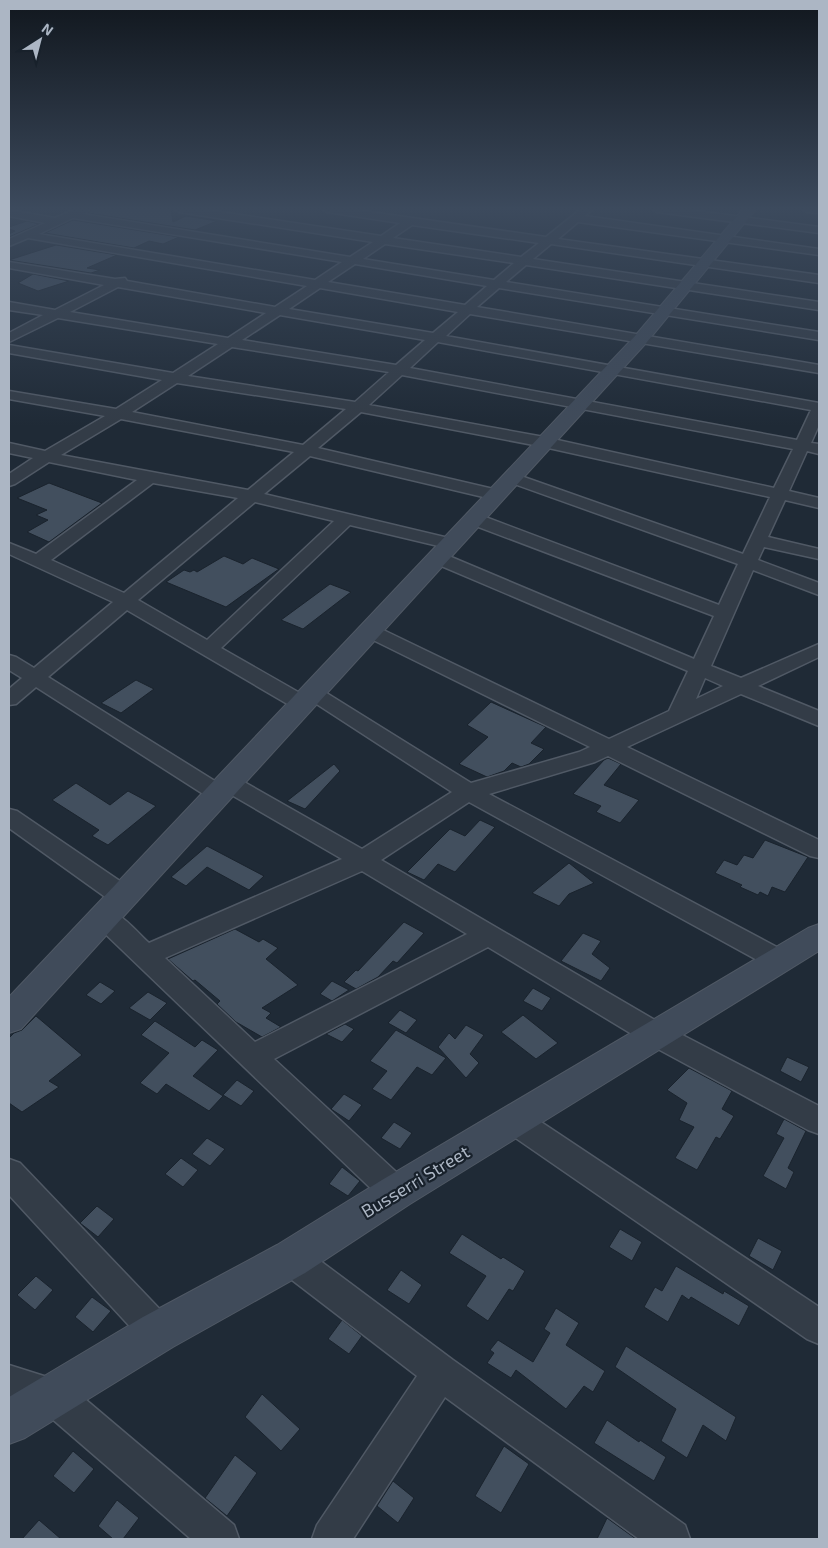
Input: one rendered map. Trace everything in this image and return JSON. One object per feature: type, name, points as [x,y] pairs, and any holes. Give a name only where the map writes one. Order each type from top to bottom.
[{"type":"street","points":[[106,281],[436,338],[819,408],[678,715]]},
{"type":"street","points":[[9,338],[121,281]]},
{"type":"street","points":[[299,281],[819,369]]},
{"type":"street","points":[[9,481],[44,456],[119,414],[175,378],[319,281]]},
{"type":"street","points":[[472,281],[819,336]]},
{"type":"street","points":[[9,699],[358,407],[499,281]]},
{"type":"street","points":[[653,281],[819,306]]},
{"type":"street","points":[[9,1019],[115,908],[641,339],[690,281]]},
{"type":"street","points":[[9,306],[399,370],[819,449]]},
{"type":"street","points":[[9,349],[358,407],[544,442],[819,503]]},
{"type":"street","points":[[9,395],[306,450],[496,495]]},
{"type":"street","points":[[9,448],[252,496],[346,519],[444,551],[699,669],[743,685],[819,719]]},
{"type":"street","points":[[38,561],[151,477]]},
{"type":"street","points":[[512,478],[819,589]]},
{"type":"street","points":[[209,650],[346,519]]},
{"type":"street","points":[[474,519],[724,613]]},
{"type":"street","points":[[758,540],[819,554]]},
{"type":"street","points":[[9,548],[126,601],[209,650],[308,699],[468,792],[779,960]]},
{"type":"street","points":[[370,631],[819,850]]},
{"type":"street","points":[[145,956],[363,860],[468,792],[587,757],[819,650]]},
{"type":"street","points":[[9,662],[224,788],[363,860],[655,1034],[819,1121]]},
{"type":"street","points":[[9,817],[115,908],[145,956],[396,1192]]},
{"type":"street","points":[[252,1057],[489,935]]},
{"type":"street","name":"Busserri Street","points":[[9,1422],[158,1332],[291,1259],[396,1192],[819,936]]},
{"type":"street","points":[[515,1121],[819,1327]]},
{"type":"street","points":[[9,1174],[158,1332]]},
{"type":"street","points":[[291,1259],[441,1372],[671,1539]]},
{"type":"street","points":[[331,1539],[441,1372]]},
{"type":"street","points":[[9,1384],[53,1396],[220,1539]]},
{"type":"building","points":[[21,281],[68,281],[38,291],[18,283]]},
{"type":"building","points":[[49,483],[102,503],[49,542],[27,532],[48,520],[36,515],[47,510],[17,498]]},
{"type":"building","points":[[224,556],[243,564],[252,558],[279,569],[226,607],[166,582],[184,570],[190,572],[194,570],[197,572]]},
{"type":"building","points":[[330,584],[351,592],[303,629],[281,620]]},
{"type":"building","points":[[136,680],[154,689],[121,713],[101,703]]},
{"type":"building","points":[[491,702],[546,727],[531,743],[544,749],[529,764],[521,767],[512,763],[504,771],[487,777],[459,764],[488,737],[467,725]]},
{"type":"building","points":[[608,758],[621,764],[604,785],[639,800],[620,823],[596,812],[601,806],[573,794]]},
{"type":"building","points":[[334,764],[340,771],[305,809],[287,801]]},
{"type":"building","points":[[76,783],[110,805],[128,791],[156,806],[108,845],[92,836],[99,830],[52,800]]},
{"type":"building","points":[[480,820],[495,827],[455,872],[438,864],[424,880],[407,872],[450,829],[465,836]]},
{"type":"building","points":[[765,840],[808,857],[785,892],[772,887],[768,896],[760,892],[758,895],[740,887],[742,885],[715,873],[724,860],[737,865],[744,855],[753,858]]},
{"type":"building","points":[[207,846],[264,876],[249,890],[207,867],[186,886],[171,877]]},
{"type":"building","points":[[569,863],[594,883],[569,894],[559,906],[532,893]]},
{"type":"building","points":[[404,922],[424,933],[397,963],[393,961],[378,977],[356,989],[344,982],[356,970],[358,971]]},
{"type":"building","points":[[235,929],[259,942],[263,939],[278,948],[266,959],[298,985],[262,1008],[271,1013],[266,1018],[281,1027],[262,1037],[236,1022],[217,1004],[220,1001],[168,959]]},
{"type":"building","points":[[583,933],[601,941],[592,954],[610,968],[601,981],[561,961]]},
{"type":"building","points":[[332,981],[349,990],[332,1001],[320,994]]},
{"type":"building","points":[[100,982],[115,991],[101,1004],[86,995]]},
{"type":"building","points":[[533,988],[551,998],[542,1011],[523,1001]]},
{"type":"building","points":[[148,992],[167,1003],[150,1020],[129,1008]]},
{"type":"building","points":[[400,1010],[417,1020],[406,1033],[388,1023]]},
{"type":"building","points":[[523,1015],[558,1043],[536,1059],[501,1032]]},
{"type":"building","points":[[36,1016],[82,1055],[49,1081],[59,1087],[22,1112],[9,1103],[9,1038],[14,1033],[22,1030]]},
{"type":"building","points":[[155,1021],[195,1047],[202,1040],[218,1050],[193,1076],[223,1096],[209,1111],[166,1084],[157,1094],[140,1083],[169,1053],[141,1035]]},
{"type":"building","points":[[345,1024],[354,1029],[342,1042],[326,1034]]},
{"type":"building","points":[[466,1025],[484,1035],[470,1054],[479,1063],[466,1078],[438,1047],[449,1033],[455,1039]]},
{"type":"building","points":[[396,1030],[446,1058],[432,1075],[417,1067],[391,1100],[372,1089],[387,1071],[370,1061]]},
{"type":"building","points":[[787,1057],[809,1067],[801,1082],[780,1071]]},
{"type":"building","points":[[689,1068],[732,1091],[722,1109],[734,1116],[720,1139],[716,1137],[697,1170],[675,1158],[694,1127],[679,1120],[687,1103],[667,1090]]},
{"type":"building","points":[[237,1080],[254,1091],[241,1106],[223,1095]]},
{"type":"building","points":[[344,1094],[362,1105],[349,1121],[331,1109]]},
{"type":"building","points":[[784,1119],[806,1131],[788,1168],[794,1172],[786,1189],[763,1176],[784,1138],[776,1134]]},
{"type":"building","points":[[394,1122],[412,1133],[400,1149],[381,1138]]},
{"type":"building","points":[[207,1138],[225,1149],[210,1166],[192,1154]]},
{"type":"building","points":[[181,1158],[198,1170],[183,1187],[165,1174]]},
{"type":"building","points":[[342,1167],[360,1181],[348,1196],[329,1184]]},
{"type":"building","points":[[97,1206],[114,1219],[98,1237],[80,1223]]},
{"type":"building","points":[[620,1229],[642,1242],[632,1261],[609,1247]]},
{"type":"building","points":[[462,1234],[501,1259],[503,1257],[525,1271],[513,1291],[509,1289],[488,1321],[466,1306],[486,1276],[449,1253]]},
{"type":"building","points":[[758,1238],[782,1251],[773,1270],[749,1256]]},
{"type":"building","points":[[676,1266],[723,1294],[724,1291],[749,1306],[739,1326],[691,1297],[689,1300],[682,1295],[668,1322],[644,1307],[655,1287],[662,1291]]},
{"type":"building","points":[[401,1270],[422,1285],[409,1304],[387,1290]]},
{"type":"building","points":[[36,1276],[53,1290],[35,1310],[17,1295]]},
{"type":"building","points":[[92,1297],[111,1311],[93,1332],[75,1317]]},
{"type":"building","points":[[556,1308],[579,1323],[566,1345],[605,1371],[593,1392],[584,1386],[566,1409],[516,1370],[511,1378],[487,1363],[494,1353],[490,1350],[498,1340],[533,1362],[550,1333],[544,1329]]},
{"type":"building","points":[[342,1320],[362,1336],[349,1354],[328,1339]]},
{"type":"building","points":[[626,1346],[736,1417],[726,1441],[703,1425],[687,1458],[661,1441],[676,1409],[615,1367]]},
{"type":"building","points":[[262,1394],[300,1429],[281,1451],[245,1417]]},
{"type":"building","points":[[607,1420],[639,1442],[640,1440],[666,1457],[654,1481],[594,1443]]},
{"type":"building","points":[[504,1446],[529,1464],[501,1513],[475,1496]]},
{"type":"building","points":[[73,1451],[94,1469],[74,1493],[53,1476]]},
{"type":"building","points":[[235,1455],[257,1473],[227,1516],[205,1498]]},
{"type":"building","points":[[393,1481],[414,1498],[398,1523],[377,1506]]},
{"type":"building","points":[[117,1500],[139,1518],[123,1539],[113,1539],[98,1526]]},
{"type":"building","points":[[607,1518],[636,1539],[597,1539]]},
{"type":"building","points":[[39,1520],[61,1539],[22,1539]]}]
